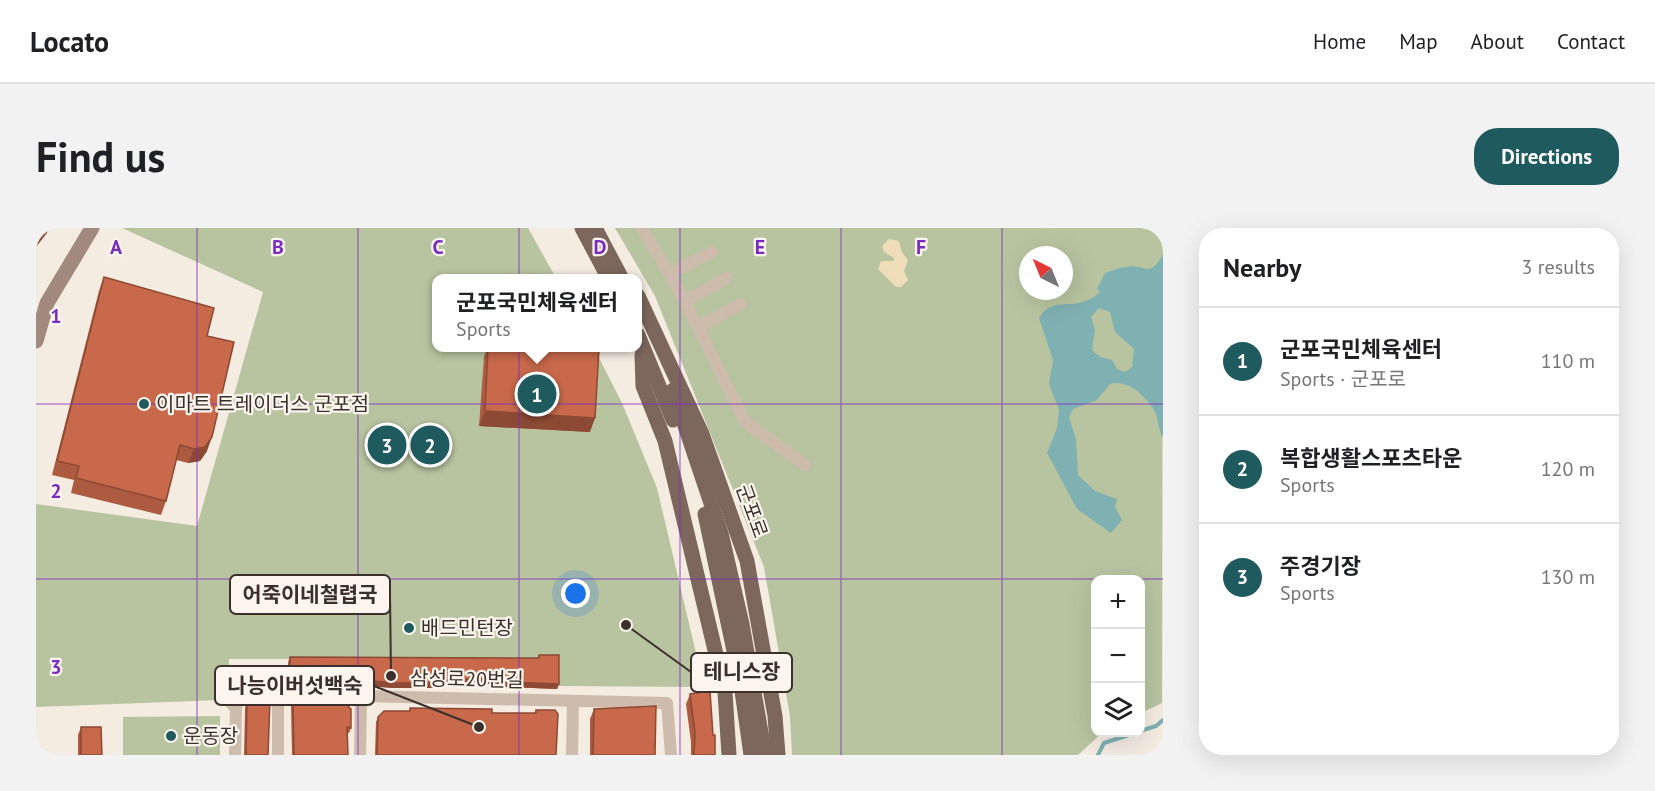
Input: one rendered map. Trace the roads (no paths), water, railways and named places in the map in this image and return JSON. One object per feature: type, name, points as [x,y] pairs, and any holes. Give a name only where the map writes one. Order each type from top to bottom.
[{"type":"main road","points":[[582,228],[606,274]]},
{"type":"main road","points":[[595,228],[619,274]]},
{"type":"main road","name":"군포로","points":[[642,305],[702,434],[747,561],[775,716],[778,755]]},
{"type":"main road","name":"군포로","points":[[642,319],[664,368],[691,440],[721,533],[742,624],[765,755]]},
{"type":"main road","points":[[642,346],[682,442],[709,527],[741,684],[751,755]]},
{"type":"main road","points":[[640,352],[643,386],[665,441],[725,692],[729,755]]},
{"type":"street","points":[[36,341],[47,303],[92,228]]},
{"type":"street","points":[[642,228],[685,301],[745,422],[805,465]]},
{"type":"street","points":[[669,274],[712,252]]},
{"type":"street","points":[[685,301],[727,278]]},
{"type":"street","points":[[698,327],[741,304]]},
{"type":"street","points":[[278,697],[278,755]]},
{"type":"street","name":"삼성로20번길","points":[[235,755],[238,700],[278,697],[466,697],[667,703],[671,755]]},
{"type":"street","points":[[360,755],[361,698]]},
{"type":"street","points":[[572,755],[573,701]]},
{"type":"water","points":[[1163,255],[1163,437],[1156,413],[1150,405],[1141,394],[1123,384],[1110,384],[1097,400],[1073,409],[1069,417],[1076,439],[1078,475],[1095,491],[1117,499],[1115,507],[1122,520],[1111,533],[1077,509],[1047,453],[1057,428],[1059,410],[1049,384],[1053,360],[1039,318],[1051,307],[1091,299],[1100,292],[1097,289],[1105,273],[1132,266],[1150,269]],"holes":[[[1099,308],[1110,312],[1115,332],[1134,349],[1132,367],[1125,372],[1117,369],[1112,360],[1100,357],[1092,350],[1095,330],[1091,317]]]},
{"type":"waterway","points":[[1145,729],[1156,726],[1163,720]]},
{"type":"waterway","points":[[1098,755],[1104,743],[1123,737]]},
{"type":"place","name":"군포국민체육센터","points":[[537,394]]},
{"type":"place","name":"이마트 트레이더스 군포점","points":[[144,404]]},
{"type":"place","name":"주경기장","points":[[387,445]]},
{"type":"place","name":"복합생활스포츠타운","points":[[430,445]]},
{"type":"place","name":"테니스장","points":[[626,625]]},
{"type":"place","name":"배드민턴장","points":[[409,628]]},
{"type":"place","name":"어죽이네철렵국","points":[[391,676]]},
{"type":"place","name":"나능이버섯백숙","points":[[479,727]]},
{"type":"place","name":"운동장","points":[[171,736]]}]
